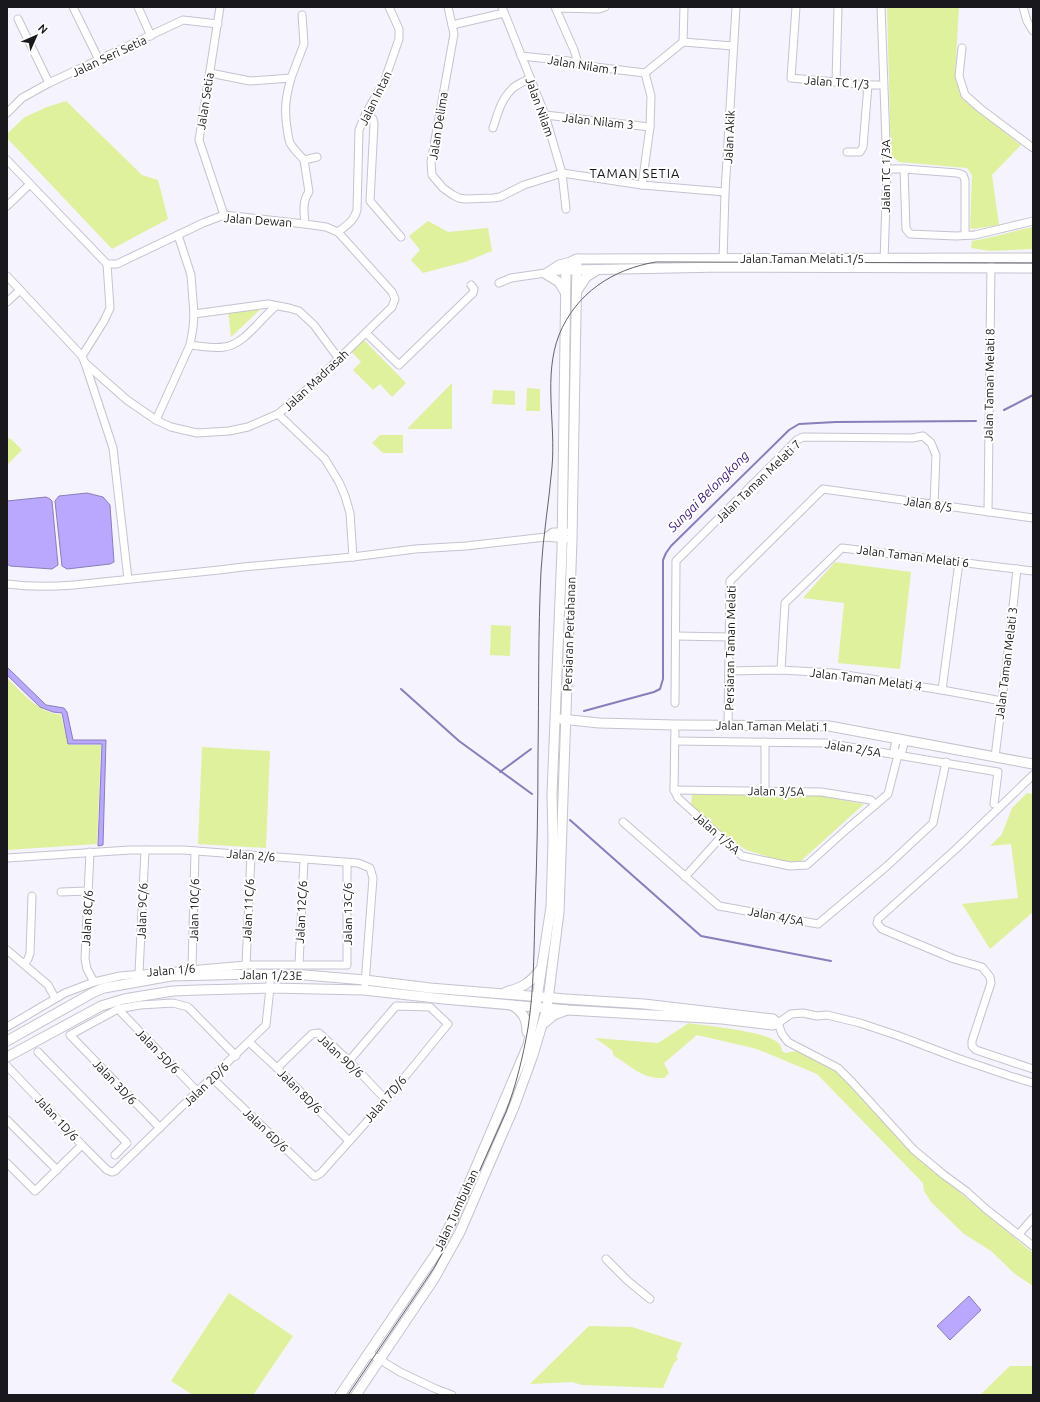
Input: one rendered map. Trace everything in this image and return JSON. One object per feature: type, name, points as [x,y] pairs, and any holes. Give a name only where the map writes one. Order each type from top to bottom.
[{"type":"main road","name":"Jalan Taman Melati 1/5","points":[[566,270],[723,262],[884,258],[1033,258]]},
{"type":"main road","name":"Jalan Taman Melati 1/5","points":[[574,260],[723,262],[884,268],[1033,268]]},
{"type":"main road","name":"Persiaran Pertahanan","points":[[536,1007],[551,907],[553,841],[552,794],[567,536],[577,270],[574,260]]},
{"type":"main road","name":"Persiaran Pertahanan","points":[[548,1008],[559,912],[566,719],[567,536],[565,292],[566,270],[574,260]]},
{"type":"main road","points":[[576,291],[586,277],[598,269]]},
{"type":"main road","points":[[546,274],[558,282],[565,292]]},
{"type":"main road","points":[[565,731],[572,724],[580,721],[571,712],[566,703]]},
{"type":"main road","name":"Jalan Taman Melati 1","points":[[556,718],[599,724],[829,726],[1033,764]]},
{"type":"main road","points":[[501,994],[525,985],[532,980],[541,968]]},
{"type":"main road","name":"Jalan 1/23E","points":[[7,1041],[94,992],[115,985],[171,976],[305,975],[365,980],[430,988],[644,1004],[772,1019],[777,1022],[773,1025],[722,1019],[568,1010],[364,990],[270,988],[173,991],[124,999],[101,1006],[7,1057]]},
{"type":"main road","points":[[551,975],[556,989],[566,999]]},
{"type":"main road","points":[[511,1005],[519,1010],[526,1019],[528,1045]]},
{"type":"main road","name":"Jalan Tumbuhan","points":[[340,1395],[437,1252],[461,1201],[528,1045],[536,1007]]},
{"type":"main road","name":"Jalan Tumbuhan","points":[[356,1395],[434,1279],[460,1232],[514,1107],[544,1024],[548,1008]]},
{"type":"main road","points":[[544,1024],[554,1015],[568,1010]]},
{"type":"main road","points":[[383,1331],[380,1340],[381,1344],[384,1346],[388,1345],[394,1339]]},
{"type":"main road","points":[[358,1369],[365,1365],[369,1367],[369,1376]]},
{"type":"street","points":[[73,7],[99,60]]},
{"type":"street","points":[[138,7],[150,36]]},
{"type":"street","name":"Jalan Setia","points":[[220,7],[199,140],[224,215]]},
{"type":"street","name":"Jalan Intan","points":[[338,232],[355,216],[357,200],[359,130],[366,113],[384,82],[399,39],[399,29],[389,7]]},
{"type":"street","name":"Jalan Delima","points":[[448,7],[454,34],[431,162],[432,175],[443,188],[459,198],[465,199],[500,197],[524,185],[562,172]]},
{"type":"street","points":[[578,63],[574,50],[555,8],[599,9],[605,7]]},
{"type":"street","points":[[683,42],[684,7]]},
{"type":"street","name":"Jalan Akik","points":[[723,262],[725,192],[736,7]]},
{"type":"street","name":"Jalan TC 1/3","points":[[796,7],[791,78],[883,85]]},
{"type":"street","points":[[836,82],[838,7]]},
{"type":"street","name":"Jalan TC 1/3A","points":[[881,7],[887,169],[884,268]]},
{"type":"street","points":[[1023,7],[1027,21],[1033,31]]},
{"type":"street","points":[[452,25],[503,10]]},
{"type":"street","name":"Jalan Nilam","points":[[503,10],[545,115],[562,172],[566,209]]},
{"type":"street","points":[[302,15],[304,44],[291,78],[286,98],[285,116],[289,141],[304,160],[309,192],[306,196],[304,206],[305,224]]},
{"type":"street","points":[[18,19],[50,83]]},
{"type":"street","name":"Jalan Seri Setia","points":[[7,113],[22,98],[50,83],[183,20],[218,24]]},
{"type":"street","points":[[642,185],[650,127],[651,96],[645,73],[683,42],[733,46]]},
{"type":"street","points":[[962,48],[959,76],[965,94],[981,109],[1031,143]]},
{"type":"street","name":"Jalan Nilam 1","points":[[521,56],[645,73]]},
{"type":"street","points":[[210,73],[250,81],[291,78]]},
{"type":"street","points":[[493,128],[499,107],[507,96],[514,88],[530,78]]},
{"type":"street","points":[[847,152],[860,152],[863,147],[868,85]]},
{"type":"street","points":[[366,113],[373,119],[374,124],[370,201],[401,237]]},
{"type":"street","name":"Jalan Nilam 3","points":[[545,115],[650,127]]},
{"type":"street","points":[[304,160],[317,157]]},
{"type":"street","points":[[7,160],[107,264],[110,308],[84,359],[113,448],[128,579]]},
{"type":"street","points":[[887,169],[957,173],[962,175],[965,180],[965,234]]},
{"type":"street","points":[[904,169],[906,229],[910,234],[956,236],[965,234],[975,235],[1033,221]]},
{"type":"street","points":[[562,172],[642,185],[725,192]]},
{"type":"street","points":[[7,206],[30,184]]},
{"type":"street","points":[[357,200],[370,201]]},
{"type":"street","name":"Jalan Dewan","points":[[107,264],[116,264],[203,222],[224,215],[326,227],[338,232]]},
{"type":"street","name":"Jalan Madrasah","points":[[7,276],[84,359],[127,400],[156,420],[171,427],[197,433],[229,431],[248,427],[278,414],[311,386],[392,307],[395,299],[392,292],[338,232]]},
{"type":"street","points":[[156,420],[190,345],[194,314],[191,275],[178,235]]},
{"type":"street","name":"Jalan Taman Melati 8","points":[[988,512],[991,258]]},
{"type":"street","points":[[546,274],[559,264],[574,260]]},
{"type":"street","points":[[499,283],[511,278],[566,270]]},
{"type":"street","points":[[366,333],[399,366],[473,293],[474,289],[471,285]]},
{"type":"street","points":[[7,302],[20,290]]},
{"type":"street","points":[[194,314],[268,304],[299,311],[314,325],[339,359]]},
{"type":"street","points":[[190,345],[225,347],[236,344],[276,306]]},
{"type":"street","points":[[278,414],[325,458],[339,482],[350,514],[353,557]]},
{"type":"street","name":"Jalan Taman Melati 7","points":[[675,703],[676,561],[797,440],[803,437],[912,438],[923,436],[931,444],[936,455],[934,505]]},
{"type":"street","name":"Jalan 8/5","points":[[823,490],[1033,518]]},
{"type":"street","name":"Persiaran Taman Melati","points":[[728,725],[730,581],[823,490]]},
{"type":"street","points":[[7,584],[50,587],[353,557],[415,549],[466,546],[567,536]]},
{"type":"street","name":"Jalan Taman Melati 6","points":[[781,670],[785,603],[842,548],[1033,571]]},
{"type":"street","points":[[942,690],[959,562]]},
{"type":"street","name":"Jalan Taman Melati 3","points":[[995,757],[1017,569]]},
{"type":"street","points":[[676,636],[729,637]]},
{"type":"street","name":"Jalan Taman Melati 4","points":[[729,671],[781,670],[833,673],[1002,701]]},
{"type":"street","points":[[674,790],[675,725]]},
{"type":"street","name":"Jalan 1/5A","points":[[674,790],[678,798],[742,856],[790,866],[807,865],[888,794],[898,755],[894,749],[901,739]]},
{"type":"street","name":"Jalan 2/5A","points":[[675,741],[826,743],[946,762],[998,772],[994,804]]},
{"type":"street","points":[[765,742],[765,791]]},
{"type":"street","name":"Jalan 4/5A","points":[[623,822],[719,906],[818,924],[887,866],[933,823],[946,762]]},
{"type":"street","points":[[1033,775],[950,854],[878,919],[877,923],[879,928],[882,930],[954,959],[982,966],[990,977],[991,983],[972,1046],[976,1050],[1033,1069]]},
{"type":"street","name":"Jalan 3/5A","points":[[674,790],[821,792],[871,800],[875,805]]},
{"type":"street","points":[[685,877],[721,837]]},
{"type":"street","name":"Jalan 2/6","points":[[7,858],[145,850],[195,851],[365,865],[370,868],[372,872],[372,894],[364,990]]},
{"type":"street","name":"Jalan 9C/6","points":[[139,973],[145,850]]},
{"type":"street","name":"Jalan 10C/6","points":[[192,968],[195,851]]},
{"type":"street","name":"Jalan 8C/6","points":[[90,852],[85,962],[94,982]]},
{"type":"street","name":"Jalan 11C/6","points":[[246,965],[251,855]]},
{"type":"street","name":"Jalan 12C/6","points":[[299,964],[304,860]]},
{"type":"street","name":"Jalan 13C/6","points":[[347,863],[347,965]]},
{"type":"street","points":[[61,892],[88,891]]},
{"type":"street","points":[[24,964],[30,953],[32,896]]},
{"type":"street","points":[[7,950],[48,985],[54,998]]},
{"type":"street","name":"Jalan 1/6","points":[[9,1023],[54,998],[94,982],[120,976],[192,968],[246,965],[347,965]]},
{"type":"street","name":"Jalan 2D/6","points":[[107,1170],[112,1172],[118,1170],[266,1025],[270,975]]},
{"type":"street","points":[[118,1009],[140,1004],[173,1003],[188,1007],[236,1056]]},
{"type":"street","name":"Jalan 7D/6","points":[[321,1173],[386,1100],[448,1024],[430,1007],[396,1006],[349,1061]]},
{"type":"street","name":"Jalan 3D/6","points":[[118,1009],[70,1035],[160,1128]]},
{"type":"street","name":"Jalan 5D/6","points":[[118,1009],[198,1092]]},
{"type":"street","points":[[1033,1083],[996,1072],[860,1023],[827,1015],[818,1016],[803,1013],[791,1014],[777,1022],[782,1034],[788,1042],[838,1068],[914,1150],[1033,1246]]},
{"type":"street","name":"Jalan 9D/6","points":[[277,1068],[312,1034],[316,1032],[321,1034],[349,1061],[386,1100]]},
{"type":"street","name":"Jalan 8D/6","points":[[249,1042],[349,1140]]},
{"type":"street","points":[[38,1052],[127,1143],[115,1155]]},
{"type":"street","name":"Jalan 1D/6","points":[[7,1066],[107,1170]]},
{"type":"street","name":"Jalan 6D/6","points":[[212,1078],[314,1176],[321,1173]]},
{"type":"street","points":[[7,1120],[57,1170]]},
{"type":"street","points":[[7,1163],[35,1191],[82,1145]]},
{"type":"street","points":[[1019,1234],[1033,1218]]},
{"type":"street","points":[[606,1259],[628,1281],[650,1299]]},
{"type":"street","points":[[369,1353],[400,1372],[452,1395]]},
{"type":"green space","points":[[887,7],[959,7],[955,76],[962,99],[1021,145],[992,175],[999,225],[973,229],[970,228],[972,175],[967,168],[899,162],[891,155]]},
{"type":"green space","points":[[66,101],[142,175],[158,180],[168,219],[112,249],[7,138],[7,134],[25,117],[47,107]]},
{"type":"green space","points":[[428,221],[448,232],[488,228],[492,251],[465,262],[423,273],[411,260],[420,250],[409,236]]},
{"type":"green space","points":[[1033,227],[1033,249],[990,251],[971,248],[972,241]]},
{"type":"green space","points":[[265,305],[231,337],[228,310]]},
{"type":"green space","points":[[363,339],[406,383],[392,397],[380,384],[373,390],[353,370],[361,362],[351,351]]},
{"type":"green space","points":[[452,383],[452,429],[407,429]]},
{"type":"green space","points":[[527,388],[540,389],[540,411],[526,411]]},
{"type":"green space","points":[[493,390],[515,391],[515,405],[492,404]]},
{"type":"green space","points":[[380,435],[403,435],[403,453],[383,453],[372,443]]},
{"type":"green space","points":[[7,438],[11,439],[22,450],[7,465]]},
{"type":"green space","points":[[835,562],[911,572],[900,669],[838,663],[844,603],[803,598]]},
{"type":"green space","points":[[491,625],[511,626],[510,656],[490,655]]},
{"type":"green space","points":[[7,678],[25,696],[38,706],[52,713],[61,715],[68,745],[101,745],[97,844],[7,850]]},
{"type":"green space","points":[[202,747],[270,751],[266,848],[198,844]]},
{"type":"green space","points":[[692,793],[821,796],[864,804],[801,861],[786,862],[746,850],[721,833],[691,805]]},
{"type":"green space","points":[[1027,793],[1033,794],[1033,912],[990,949],[962,904],[1018,898],[1011,844],[990,846],[1002,834],[1012,808]]},
{"type":"green space","points":[[689,1023],[738,1030],[764,1036],[774,1040],[780,1045],[782,1051],[785,1053],[796,1051],[837,1071],[906,1148],[1033,1253],[1033,1286],[1015,1274],[991,1251],[964,1234],[931,1202],[924,1191],[923,1183],[817,1074],[757,1049],[697,1035],[664,1063],[669,1073],[664,1078],[656,1078],[643,1074],[632,1068],[614,1056],[612,1050],[595,1038],[658,1043]]},
{"type":"green space","points":[[229,1293],[293,1336],[253,1395],[193,1395],[171,1381]]},
{"type":"green space","points":[[589,1326],[632,1327],[682,1343],[676,1357],[678,1359],[674,1363],[663,1388],[582,1385],[572,1382],[530,1384]]},
{"type":"green space","points":[[1010,1366],[1033,1366],[1033,1395],[980,1395]]},
{"type":"shaded area","points":[[87,493],[103,497],[110,505],[114,562],[110,564],[67,569],[62,566],[55,501],[59,496]]},
{"type":"shaded area","points":[[46,497],[52,501],[58,565],[52,569],[10,566],[7,564],[7,501]]},
{"type":"shaded area","points":[[7,667],[46,705],[64,708],[67,712],[73,740],[106,740],[103,845],[98,846],[102,744],[68,744],[62,713],[53,712],[40,707],[7,675]]},
{"type":"shaded area","points":[[969,1296],[981,1310],[950,1340],[937,1326]]},
{"type":"waterway","name":"Sungai Belongkong","points":[[1004,410],[1033,395]]},
{"type":"waterway","name":"Sungai Belongkong","points":[[584,711],[654,692],[660,689],[663,679],[663,560],[666,553],[671,546],[789,430],[799,424],[836,422],[976,421]]},
{"type":"waterway","name":"Sungai Belongkong","points":[[401,689],[459,741],[532,794]]},
{"type":"waterway","name":"Sungai Belongkong","points":[[500,772],[531,749]]},
{"type":"waterway","points":[[570,820],[701,936],[831,961]]},
{"type":"tram line","points":[[348,1395],[434,1268],[443,1252],[506,1112],[524,1050],[530,1013],[533,969],[537,832],[540,594],[543,545],[553,451],[551,383],[554,351],[566,320],[575,307],[598,285],[625,270],[656,262],[1033,263]]},
{"type":"district","name":"TAMAN SETIA","points":[[635,173]]}]
